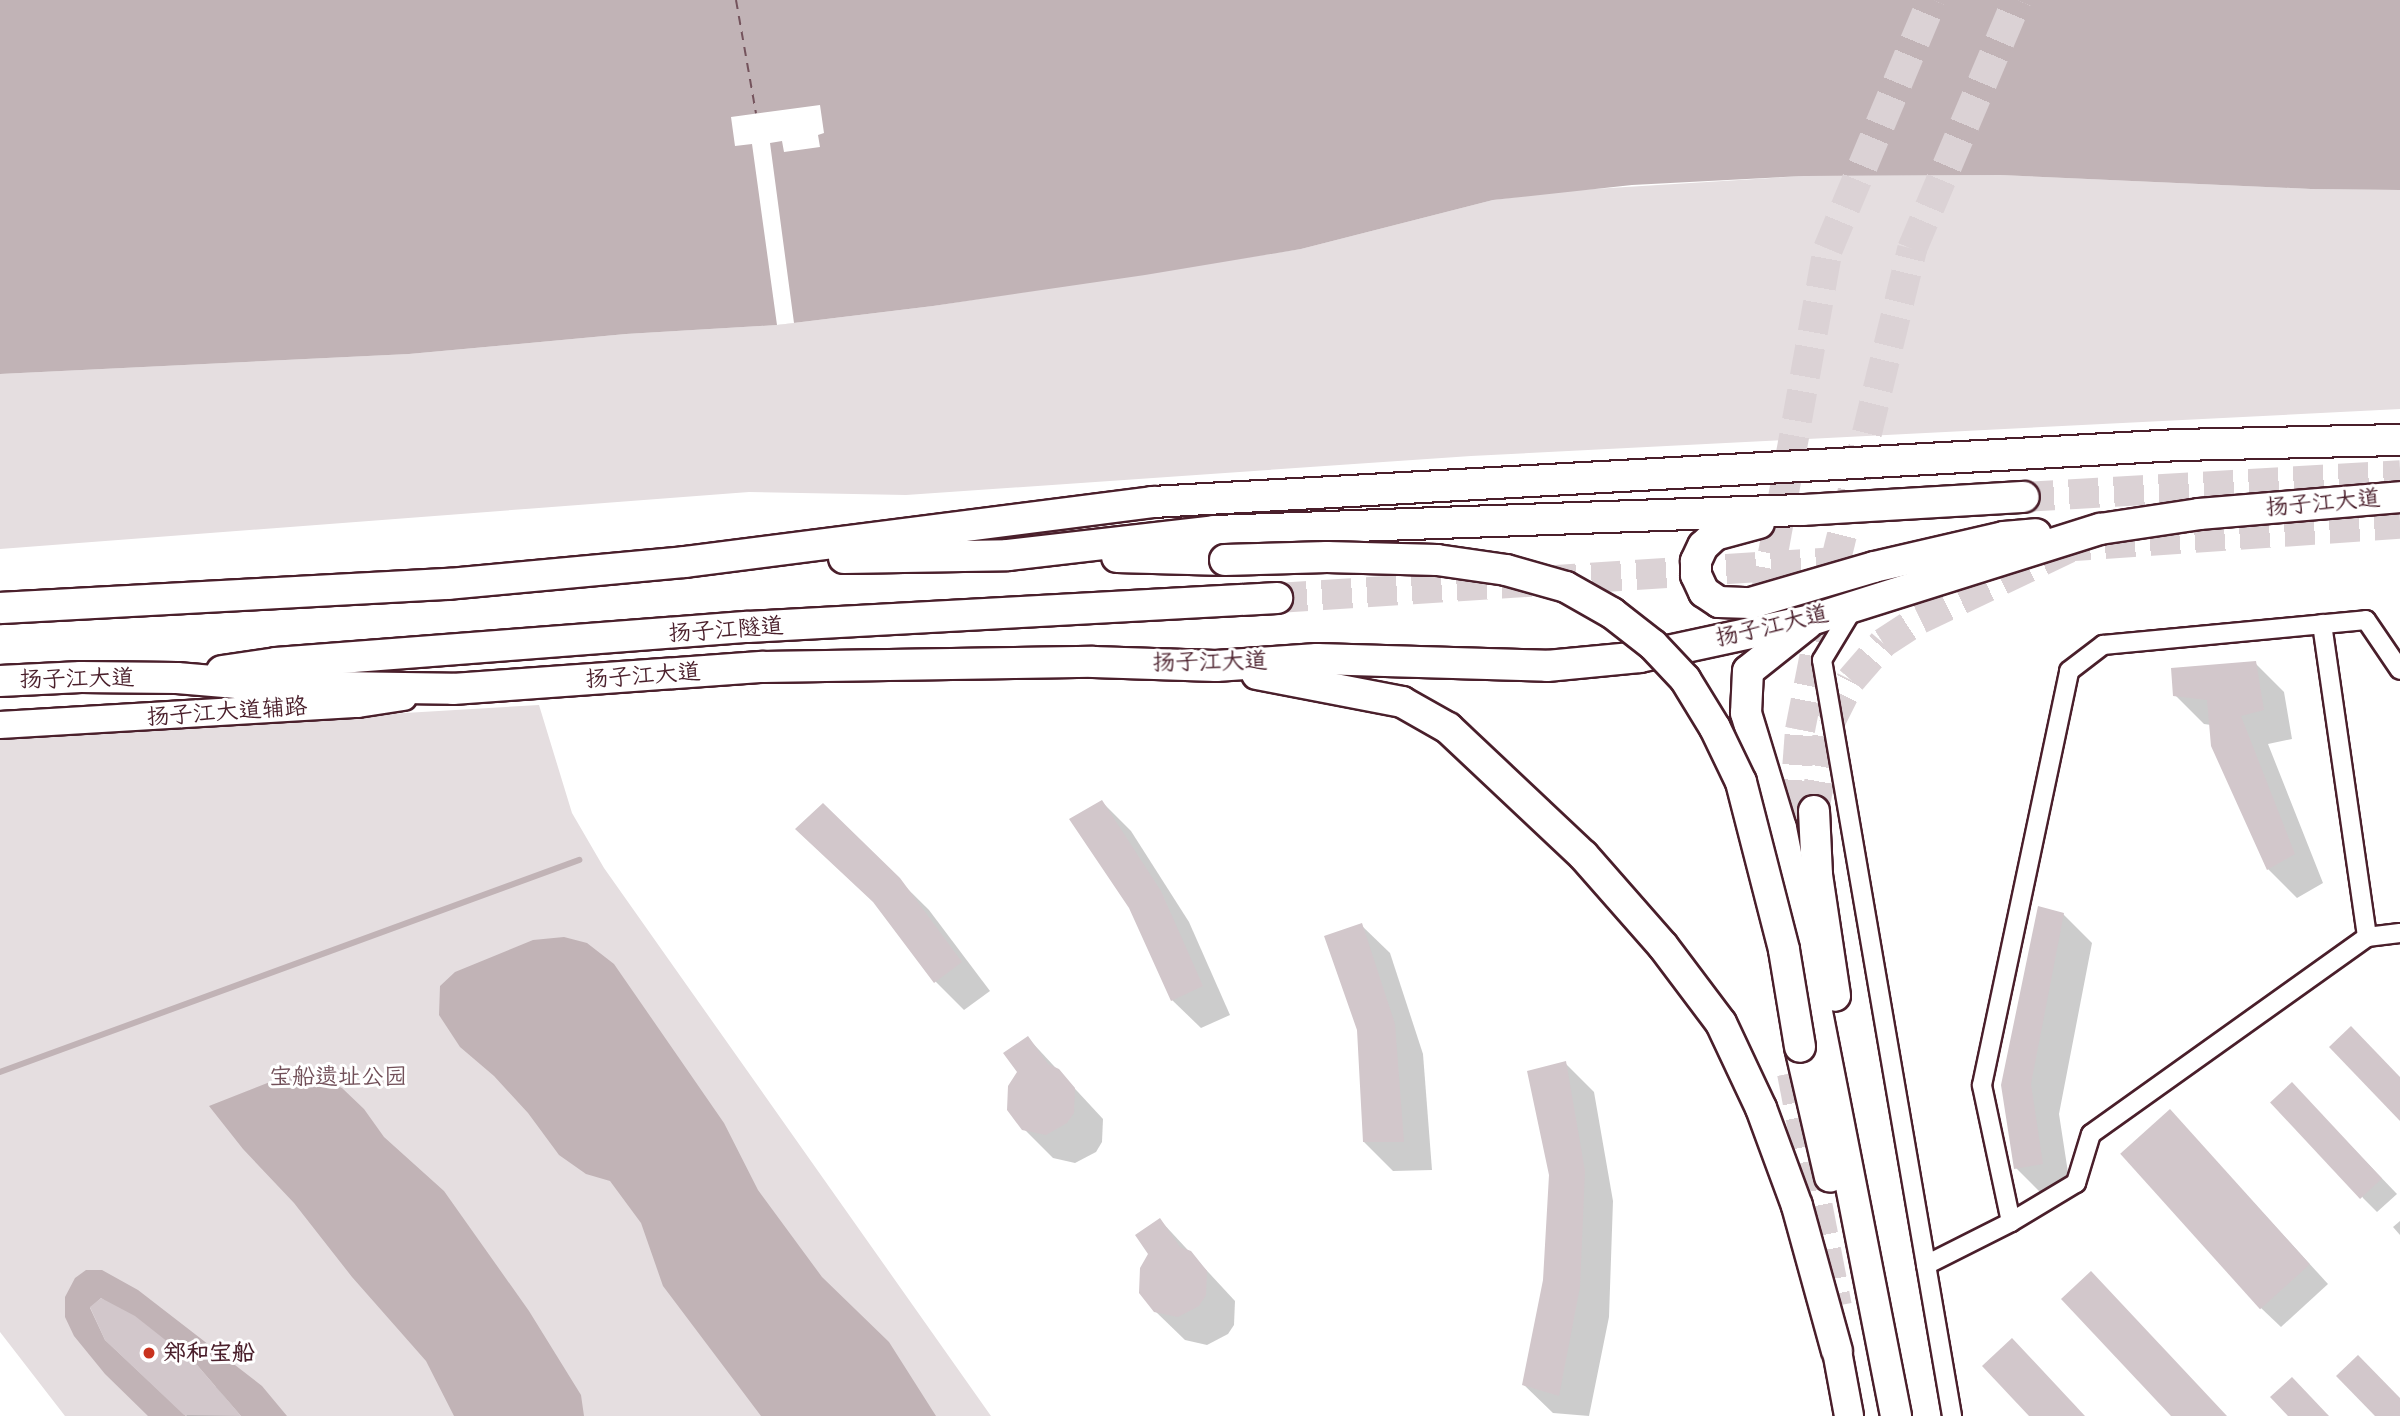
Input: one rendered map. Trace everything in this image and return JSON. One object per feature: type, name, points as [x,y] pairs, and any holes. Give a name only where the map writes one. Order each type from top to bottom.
[{"type":"highway","points":[[0,608],[448,584],[685,562],[1153,502],[2096,449],[2400,440]]},
{"type":"highway","points":[[1008,555],[1215,531],[1803,510],[2024,497]]},
{"type":"highway","name":"扬子江大道","points":[[0,681],[81,677],[177,678],[272,687],[453,689],[763,667],[1093,662],[1216,666],[1317,659],[1547,666],[1640,657],[1811,620],[2100,529],[2199,513],[2400,497]]},
{"type":"highway","points":[[1803,510],[1715,535],[1703,546],[1696,561],[1696,575],[1704,592],[1719,602],[1751,603],[1874,566],[2004,537],[2100,529]]},
{"type":"highway","points":[[685,562],[1008,555],[1225,560],[1327,557],[1437,560],[1506,569],[1566,587],[1612,613],[1653,645],[1685,679],[1715,728],[1741,782],[1784,950],[1800,1046],[1886,1416]]},
{"type":"highway","name":"扬子江隧道","points":[[177,678],[276,663],[679,632],[1277,598]]},
{"type":"highway","points":[[1811,620],[1748,671],[1746,712],[1781,828],[1896,1416]]},
{"type":"highway","points":[[1216,666],[1402,702],[1448,728],[1583,855],[1663,946],[1721,1023],[1760,1108],[1797,1206],[1837,1351]]},
{"type":"highway","points":[[1814,811],[1817,875],[1830,972],[1915,1416]]},
{"type":"main road","name":"扬子江大道辅路","points":[[0,725],[358,704],[453,689]]},
{"type":"main road","points":[[1837,1351],[1849,1416]]},
{"type":"street","points":[[1854,606],[1822,660],[1952,1416]]},
{"type":"street","points":[[2011,1223],[1982,1085],[2069,671],[2103,645],[2366,621],[2400,670]]},
{"type":"street","points":[[2322,624],[2367,937]]},
{"type":"street","points":[[1926,1265],[2011,1223],[2076,1183],[2091,1134],[2367,937],[2400,933]]},
{"type":"green space","points":[[2000,175],[2311,189],[2400,190],[2400,409],[1471,456],[906,495],[749,492],[0,549],[0,374],[409,354],[626,334],[777,325],[933,306],[1301,249],[1493,200],[1561,191],[1804,176]]},
{"type":"green space","name":"宝船遗址公园","points":[[539,705],[572,813],[604,868],[991,1416],[65,1416],[0,1332],[0,737]]},
{"type":"shaded area","points":[[0,0],[2400,0],[2400,190],[2311,189],[2000,175],[1804,176],[1632,185],[1493,200],[1301,249],[1145,275],[933,306],[777,325],[626,334],[409,354],[0,374]]},
{"type":"shaded area","points":[[564,937],[587,943],[614,964],[724,1123],[758,1190],[822,1277],[889,1342],[936,1416],[761,1416],[663,1286],[641,1223],[610,1181],[586,1174],[559,1155],[528,1113],[494,1076],[460,1047],[439,1015],[440,986],[455,972],[533,940]]},
{"type":"shaded area","points":[[298,1071],[342,1088],[364,1109],[384,1137],[444,1191],[529,1311],[581,1395],[584,1416],[454,1416],[426,1361],[209,1106]]},
{"type":"shaded area","points":[[86,1270],[102,1270],[138,1290],[262,1386],[287,1416],[241,1416],[197,1365],[101,1298],[90,1308],[105,1340],[186,1416],[148,1416],[105,1374],[74,1336],[65,1317],[65,1297],[75,1278]]},
{"type":"pier","points":[[820,105],[824,133],[818,135],[820,147],[784,152],[782,141],[770,143],[794,323],[777,325],[752,144],[735,146],[731,117]]},
{"type":"building","points":[[2256,661],[2264,710],[2241,716],[2295,854],[2267,870],[2211,746],[2207,700],[2173,696],[2171,668]]},
{"type":"building","points":[[1102,800],[1161,891],[1203,986],[1171,1001],[1129,908],[1069,819]]},
{"type":"building","points":[[823,803],[900,878],[962,962],[934,983],[873,902],[795,829]]},
{"type":"building","points":[[2038,906],[2064,913],[2031,1084],[2043,1164],[2014,1169],[2001,1085]]},
{"type":"building","points":[[1362,923],[1395,1024],[1404,1142],[1363,1142],[1357,1030],[1324,936]]},
{"type":"building","points":[[2351,1026],[2400,1077],[2400,1121],[2329,1047]]},
{"type":"building","points":[[1028,1036],[1048,1064],[1059,1069],[1075,1088],[1074,1113],[1067,1123],[1046,1135],[1022,1130],[1007,1110],[1008,1086],[1017,1072],[1003,1053]]},
{"type":"building","points":[[1566,1061],[1585,1171],[1580,1287],[1559,1396],[1522,1385],[1543,1280],[1549,1175],[1527,1071]]},
{"type":"building","points":[[2292,1082],[2382,1179],[2360,1199],[2270,1102]]},
{"type":"building","points":[[2170,1109],[2310,1264],[2260,1309],[2120,1154]]},
{"type":"building","points":[[1160,1218],[1180,1247],[1191,1251],[1207,1271],[1206,1295],[1199,1306],[1178,1317],[1154,1312],[1139,1293],[1140,1268],[1148,1254],[1135,1235]]},
{"type":"building","points":[[2091,1271],[2227,1416],[2171,1416],[2061,1299]]},
{"type":"building","name":"郑和宝船","points":[[101,1298],[135,1316],[197,1365],[241,1416],[184,1415],[105,1340],[90,1307]]},
{"type":"building","points":[[2012,1338],[2085,1416],[2029,1416],[1982,1366]]},
{"type":"building","points":[[2358,1355],[2400,1398],[2400,1416],[2375,1416],[2336,1376]]},
{"type":"building","points":[[2292,1377],[2329,1416],[2288,1416],[2270,1397]]},
{"type":"waterway","points":[[0,1072],[579,860]]},
{"type":"ferry route","points":[[736,0],[756,113]]},
{"type":"tunnel","points":[[1763,623],[1765,598],[1828,249],[1932,0]]},
{"type":"tunnel","points":[[1797,863],[1794,810],[1800,730],[1824,608],[1912,249],[2017,0]]},
{"type":"tunnel","points":[[2024,497],[2400,475]]},
{"type":"tunnel","points":[[2060,547],[2400,524]]},
{"type":"tunnel","points":[[1814,811],[1830,722],[1851,680],[1883,643],[1920,619],[2069,548]]},
{"type":"tunnel","points":[[1277,598],[1853,561]]},
{"type":"tunnel","points":[[1792,1073],[1837,1306]]},
{"type":"place","name":"郑和宝船","points":[[149,1353]]}]
